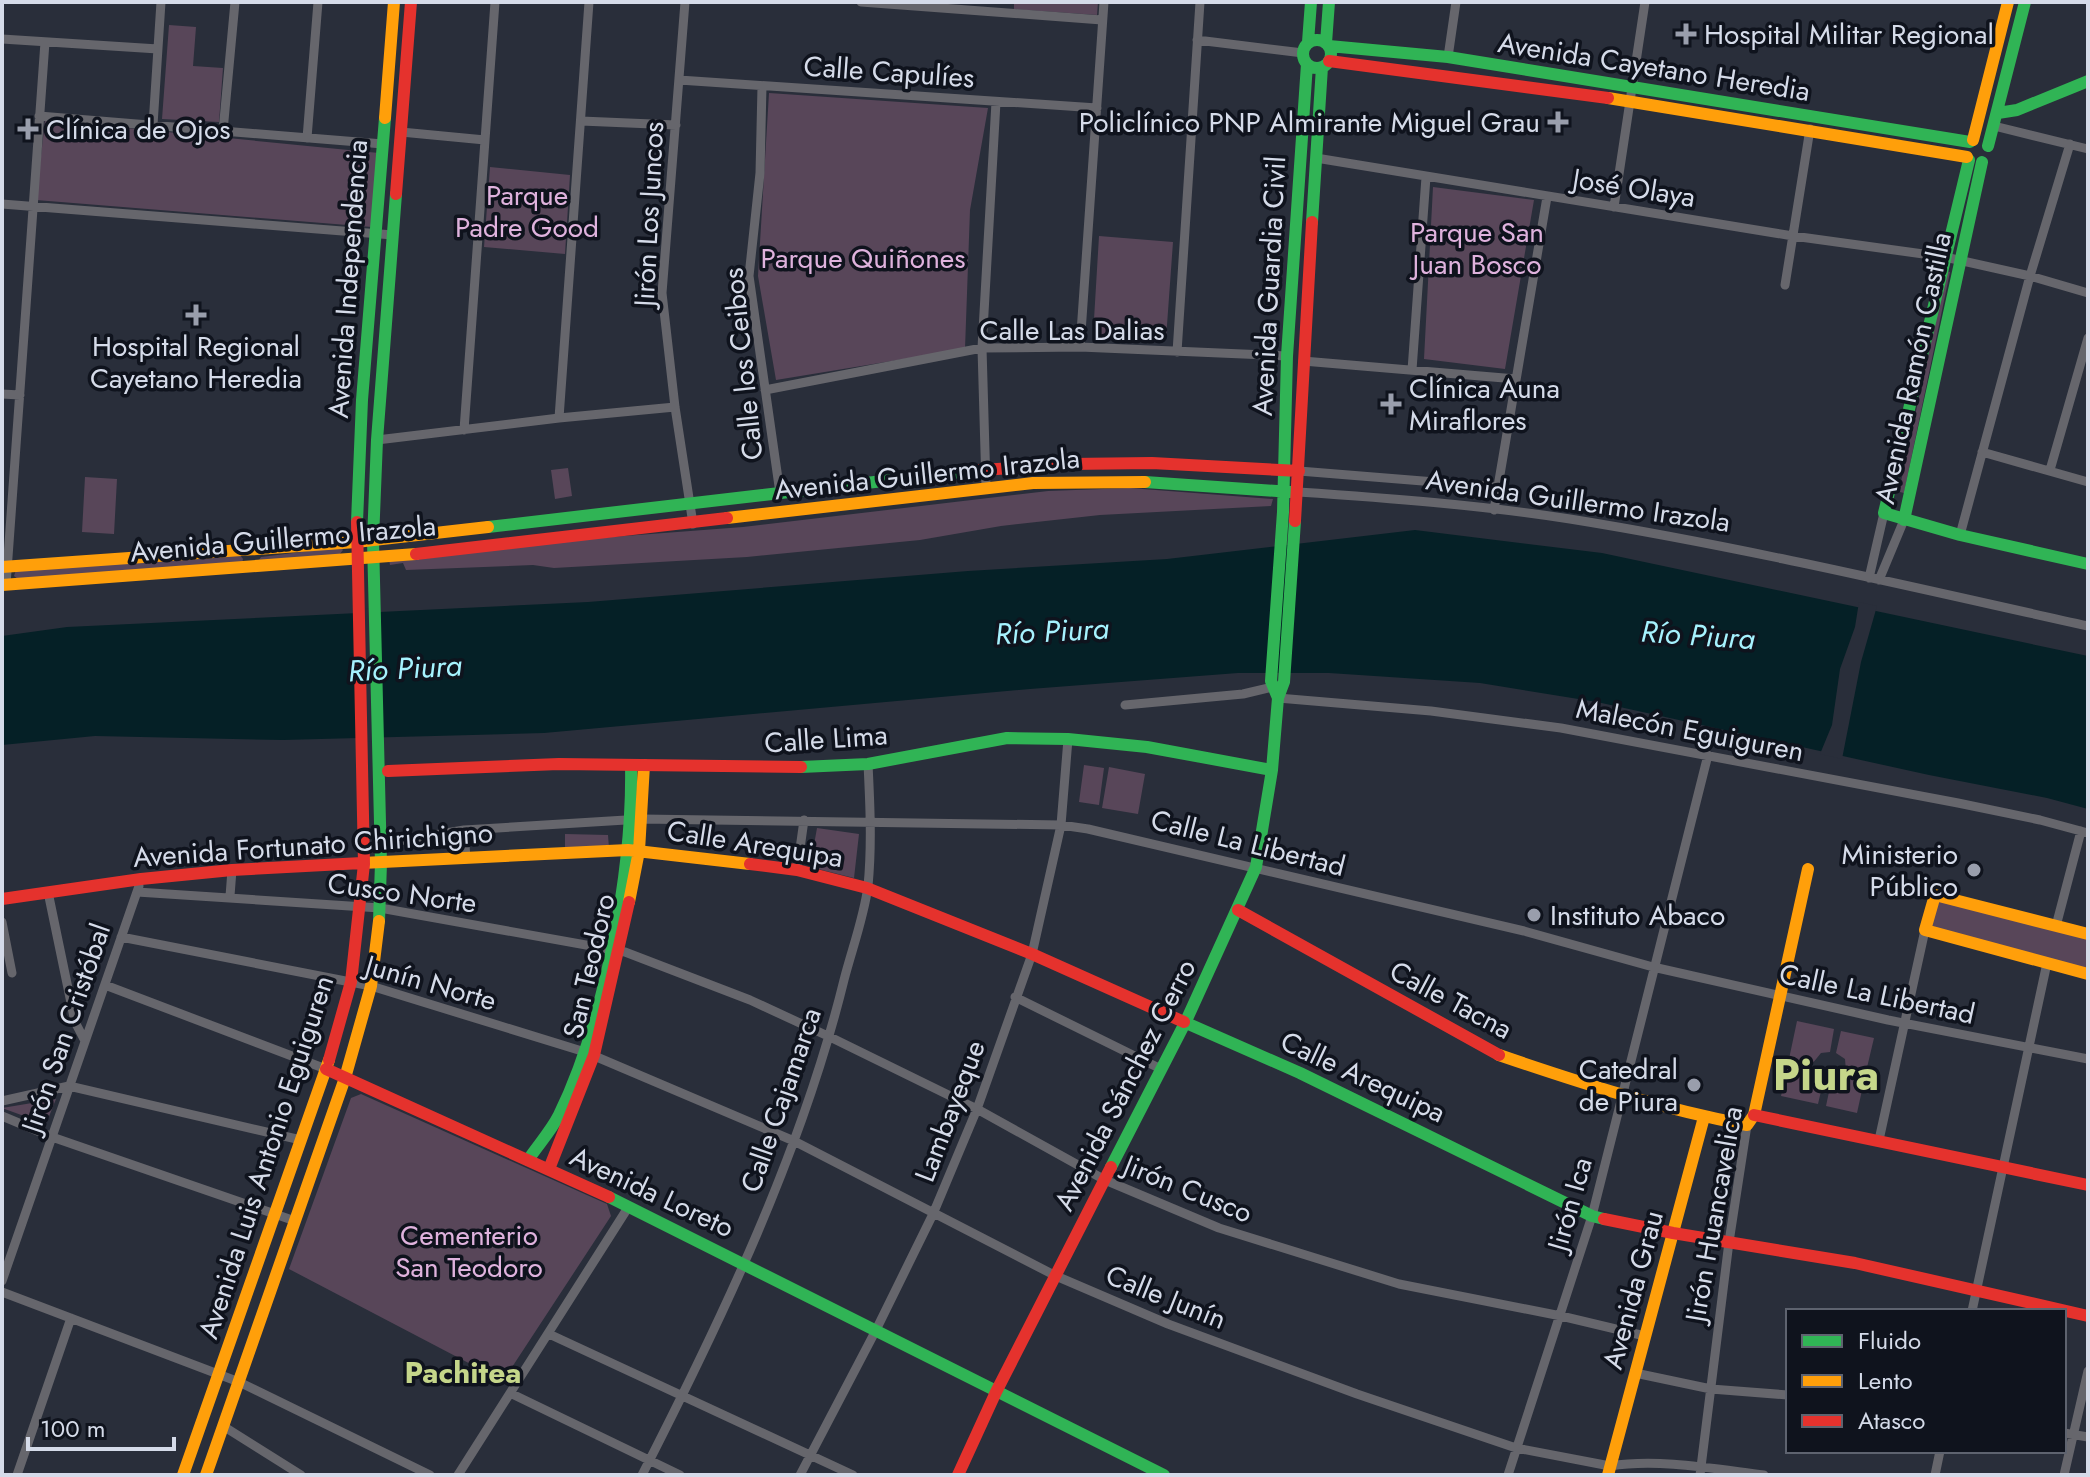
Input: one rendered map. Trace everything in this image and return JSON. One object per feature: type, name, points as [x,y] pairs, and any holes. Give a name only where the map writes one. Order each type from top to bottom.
[{"type":"main road","name":"Avenida Independencia","points":[[357,560],[362,400],[394,2]]},
{"type":"main road","name":"Avenida Independencia","points":[[372,559],[377,440],[411,2]]},
{"type":"main road","name":"Avenida Guardia Civil","points":[[1290,512],[1284,492],[1283,470],[1287,356],[1311,2]]},
{"type":"main road","points":[[1328,44],[1319,39],[1306,53],[1314,68],[1326,64],[1331,53],[1328,44],[1329,2]]},
{"type":"main road","points":[[2008,2],[1971,141],[1965,150],[1973,160],[1988,155],[2025,2]]},
{"type":"main road","name":"Avenida Cayetano Heredia","points":[[1328,44],[1448,57],[1971,141]]},
{"type":"main road","name":"Avenida Guardia Civil","points":[[1290,512],[1298,492],[1316,158],[1326,64]]},
{"type":"main road","name":"Avenida Cayetano Heredia","points":[[1326,64],[1459,76],[1629,101],[1810,129],[1973,160]]},
{"type":"main road","points":[[1996,119],[2088,81]]},
{"type":"main road","points":[[1971,141],[1983,141],[1988,146]]},
{"type":"main road","name":"Avenida Ramón Castilla","points":[[1884,513],[1945,257],[1973,160]]},
{"type":"main road","name":"Avenida Ramón Castilla","points":[[1904,520],[1960,261],[1973,160]]},
{"type":"main road","points":[[1294,251],[1310,252]]},
{"type":"main road","name":"Avenida Guillermo Irazola","points":[[4,567],[356,542],[985,469],[1080,463],[1233,466],[1299,471]]},
{"type":"main road","points":[[1231,487],[1233,466]]},
{"type":"main road","name":"Avenida Guillermo Irazola","points":[[4,585],[372,559],[693,524],[986,486],[1082,481],[1298,492]]},
{"type":"main road","name":"Avenida Sánchez Cerro","points":[[958,1475],[996,1392],[1186,1021],[1256,867],[1272,770],[1290,512]]},
{"type":"main road","points":[[1884,513],[1960,535],[2088,564]]},
{"type":"main road","points":[[251,551],[252,568]]},
{"type":"main road","name":"Avenida Luis Antonio Eguiguren","points":[[206,1475],[345,1078],[371,986],[380,908],[384,771],[379,757],[372,559]]},
{"type":"main road","name":"Avenida Luis Antonio Eguiguren","points":[[183,1475],[326,1069],[351,982],[362,906],[364,864],[364,756],[357,560]]},
{"type":"main road","name":"Calle Lima","points":[[384,771],[559,764],[694,764],[761,768],[868,764],[993,740],[1068,739],[1147,747],[1272,770]]},
{"type":"main road","name":"San Teodoro","points":[[549,1169],[589,1053],[615,950],[637,819],[638,765]]},
{"type":"main road","name":"Avenida Fortunato Chirichigno","points":[[2,899],[48,892],[139,886],[232,870],[633,850]]},
{"type":"main road","name":"Calle Arequipa","points":[[633,850],[797,870],[867,888],[1032,954],[1186,1021],[1457,1147],[1592,1216],[1673,1233],[1855,1263],[2058,1309]]},
{"type":"main road","name":"Jirón Huancavelica","points":[[1751,1120],[1782,996],[1808,869]]},
{"type":"main road","points":[[2088,934],[1935,895],[1925,930],[2088,974]]},
{"type":"main road","name":"Calle Tacna","points":[[1238,910],[1489,1052],[1622,1095],[1704,1117],[1751,1120],[1879,1140],[2088,1185]]},
{"type":"main road","name":"San Teodoro","points":[[528,1160],[558,1117],[589,1053]]},
{"type":"main road","name":"Avenida Loreto","points":[[326,1069],[629,1206],[1164,1475]]},
{"type":"main road","name":"Avenida Grau","points":[[1609,1471],[1704,1117]]},
{"type":"main road","name":"Calle Arequipa","points":[[2066,1311],[2088,1316]]},
{"type":"street","points":[[153,125],[161,2]]},
{"type":"street","points":[[223,131],[235,2]]},
{"type":"street","points":[[307,138],[318,2]]},
{"type":"street","points":[[464,430],[495,2]]},
{"type":"street","points":[[559,418],[589,2]]},
{"type":"street","name":"Jirón Los Juncos","points":[[685,2],[662,293],[693,524]]},
{"type":"street","points":[[861,2],[1011,7],[1102,20]]},
{"type":"street","points":[[1080,347],[1104,2]]},
{"type":"street","points":[[1177,352],[1200,2]]},
{"type":"street","points":[[1448,57],[1456,2]]},
{"type":"street","points":[[1614,207],[1645,2]]},
{"type":"street","points":[[2,39],[158,49]]},
{"type":"street","points":[[1197,40],[1306,53]]},
{"type":"street","points":[[4,585],[45,42]]},
{"type":"street","name":"Calle Capulíes","points":[[679,80],[1097,108]]},
{"type":"street","name":"Calle los Ceibos","points":[[762,86],[760,173],[749,276],[780,493]]},
{"type":"street","points":[[986,486],[982,348],[996,102]]},
{"type":"street","points":[[39,116],[383,144]]},
{"type":"street","points":[[1996,119],[2088,149]]},
{"type":"street","points":[[581,121],[676,125]]},
{"type":"street","points":[[1785,285],[1810,129]]},
{"type":"street","points":[[401,132],[485,140]]},
{"type":"street","points":[[1960,535],[2030,276],[2070,144]]},
{"type":"street","name":"José Olaya","points":[[1316,158],[1793,236],[1945,257],[2088,293]]},
{"type":"street","points":[[1412,370],[1426,177]]},
{"type":"street","points":[[1494,510],[1547,197]]},
{"type":"street","points":[[2,204],[393,235]]},
{"type":"street","points":[[2050,470],[2088,338]]},
{"type":"street","name":"Calle Las Dalias","points":[[765,390],[982,348],[1080,347],[1287,356]]},
{"type":"street","points":[[1303,361],[1516,379]]},
{"type":"street","points":[[2,394],[20,395]]},
{"type":"street","points":[[377,440],[675,407]]},
{"type":"street","points":[[1982,452],[2088,482]]},
{"type":"street","name":"Avenida Guillermo Irazola","points":[[1299,471],[1497,487]]},
{"type":"street","name":"Avenida Guillermo Irazola","points":[[1298,492],[1494,510],[1658,534],[1808,563],[2088,626]]},
{"type":"street","name":"Avenida Ramón Castilla","points":[[1874,579],[1884,513]]},
{"type":"street","name":"Avenida Ramón Castilla","points":[[1874,579],[1904,520]]},
{"type":"street","name":"Malecón Eguiguren","points":[[1125,705],[1243,694],[1276,687],[1561,728],[2013,814],[2084,832]]},
{"type":"street","name":"Lambayeque","points":[[800,1475],[933,1214],[977,1109],[1032,954],[1061,825],[1068,739]]},
{"type":"street","name":"Jirón Ica","points":[[1508,1475],[1592,1216],[1708,755]]},
{"type":"street","name":"Calle Cajamarca","points":[[642,1475],[745,1263],[794,1141],[830,1037],[867,888],[871,822],[868,764]]},
{"type":"street","name":"Calle La Libertad","points":[[380,844],[464,830],[637,819],[1061,825],[1128,837],[1524,931],[1653,967],[1902,1023],[2088,1059]]},
{"type":"street","points":[[797,870],[804,820]]},
{"type":"street","points":[[464,830],[466,859]]},
{"type":"street","points":[[2056,926],[2084,832]]},
{"type":"street","points":[[230,896],[232,870]]},
{"type":"street","name":"Cusco Norte","points":[[139,886],[380,908],[615,950]]},
{"type":"street","name":"Jirón San Cristóbal","points":[[2,1281],[139,886]]},
{"type":"street","points":[[48,892],[75,1022],[85,1041]]},
{"type":"street","points":[[2,922],[12,973]]},
{"type":"street","points":[[1879,1140],[1902,1023],[1925,930]]},
{"type":"street","name":"Junín Norte","points":[[121,937],[371,986],[589,1053]]},
{"type":"street","name":"Jirón Cusco","points":[[615,950],[750,1000],[977,1109],[1105,1180],[1219,1228],[1399,1284],[1645,1336]]},
{"type":"street","points":[[1972,1309],[2047,963]]},
{"type":"street","name":"Avenida Loreto","points":[[105,985],[326,1069]]},
{"type":"street","points":[[1015,997],[1161,1069]]},
{"type":"street","name":"Calle Junín","points":[[589,1053],[794,1141],[1056,1276],[1168,1324],[1357,1394],[1516,1448],[1609,1471],[1626,1463],[1764,1475]]},
{"type":"street","points":[[2,1101],[69,1086],[301,1140]]},
{"type":"street","points":[[2,1116],[52,1137],[295,1221]]},
{"type":"street","name":"Jirón Huancavelica","points":[[1701,1471],[1729,1242],[1751,1120]]},
{"type":"street","points":[[458,1475],[629,1206]]},
{"type":"street","points":[[2,1292],[239,1382],[430,1475]]},
{"type":"street","points":[[18,1475],[71,1318]]},
{"type":"street","points":[[549,1334],[853,1475]]},
{"type":"street","points":[[2064,1475],[2069,1434],[2088,1371]]},
{"type":"street","points":[[1635,1373],[1711,1389],[1786,1395]]},
{"type":"street","points":[[510,1393],[680,1475]]},
{"type":"street","points":[[223,1426],[301,1475]]},
{"type":"street","points":[[2069,1434],[2088,1437]]},
{"type":"street","points":[[1935,1475],[1940,1453]]},
{"type":"green space","points":[[1014,2],[1098,2],[1097,15],[1014,9]]},
{"type":"green space","points":[[169,25],[196,27],[193,66],[223,68],[219,122],[162,119]]},
{"type":"green space","name":"Parque Quiñones","points":[[769,93],[988,108],[970,210],[965,349],[776,380],[758,276]]},
{"type":"green space","points":[[45,120],[379,153],[372,227],[36,200]]},
{"type":"green space","name":"Parque Padre Good","points":[[490,167],[570,175],[565,254],[484,247]]},
{"type":"green space","name":"Parque San Juan Bosco","points":[[1433,187],[1534,200],[1505,369],[1424,359]]},
{"type":"green space","points":[[1099,236],[1173,242],[1166,339],[1093,336]]},
{"type":"green space","points":[[1946,271],[1950,272],[1904,493],[1900,492],[1900,486]]},
{"type":"green space","points":[[568,468],[572,496],[555,499],[551,470]]},
{"type":"green space","points":[[85,477],[117,479],[114,534],[82,532]]},
{"type":"green space","points":[[1130,488],[1273,499],[1271,506],[1100,515],[1001,526],[920,540],[747,557],[554,568],[533,565],[406,570],[403,563],[390,565],[389,560],[532,543],[743,527],[1048,491]]},
{"type":"green space","points":[[341,547],[343,550],[339,555],[260,563],[259,560],[261,557]]},
{"type":"green space","points":[[240,555],[242,564],[18,579],[14,576],[16,570]]},
{"type":"green space","points":[[1084,765],[1104,768],[1099,805],[1079,802]]},
{"type":"green space","points":[[1109,767],[1145,774],[1138,814],[1102,808]]},
{"type":"green space","points":[[817,828],[859,834],[854,878],[810,867]]},
{"type":"green space","points":[[565,834],[608,835],[609,848],[565,849]]},
{"type":"green space","points":[[1935,895],[2088,934],[2088,974],[1925,930]]},
{"type":"green space","points":[[1797,1021],[1834,1029],[1830,1052],[1821,1053],[1812,1064],[1789,1059]]},
{"type":"green space","points":[[1841,1031],[1874,1038],[1865,1076],[1846,1071],[1845,1059],[1836,1053]]},
{"type":"green space","points":[[1788,1065],[1811,1070],[1813,1080],[1822,1087],[1818,1104],[1781,1096]]},
{"type":"green space","points":[[1845,1077],[1864,1081],[1857,1113],[1826,1106],[1830,1087],[1839,1084]]},
{"type":"green space","name":"Cementerio San Teodoro","points":[[361,1094],[607,1204],[611,1216],[503,1381],[289,1269],[351,1098]]},
{"type":"green space","points":[[56,1099],[46,1124],[2,1108]]},
{"type":"water","name":"Río Piura","points":[[1415,530],[1602,553],[2088,656],[2088,809],[1597,702],[1480,683],[1329,673],[1238,673],[544,733],[283,740],[95,736],[2,745],[2,636],[67,627],[588,602],[968,571],[1167,559]]},
{"type":"pier","points":[[1859,602],[1877,606],[1861,662],[1842,759],[1820,754],[1832,725],[1840,669],[1855,627]]},
{"type":"pier","points":[[374,608],[378,741],[363,742],[358,609]]},
{"type":"traffic: fast","points":[[1308,42],[1311,2]]},
{"type":"traffic: fast","points":[[1326,43],[1329,2]]},
{"type":"traffic: fast","points":[[1988,146],[2025,2]]},
{"type":"traffic: fast","points":[[1317,40],[1327,44],[1331,54],[1327,64],[1317,68],[1307,64],[1303,54],[1307,44],[1317,40]]},
{"type":"traffic: fast","points":[[1329,46],[1448,57],[1970,142]]},
{"type":"traffic: fast","points":[[1278,698],[1271,681],[1283,512],[1287,356],[1307,64]]},
{"type":"traffic: fast","points":[[1312,222],[1322,67]]},
{"type":"traffic: fast","points":[[1998,113],[2017,110],[2088,81]]},
{"type":"traffic: fast","points":[[357,522],[362,400],[385,118]]},
{"type":"traffic: fast","points":[[1969,160],[1884,513],[1960,535],[2088,564]]},
{"type":"traffic: fast","points":[[1904,520],[1982,162]]},
{"type":"traffic: fast","points":[[379,921],[381,863],[373,540],[377,440],[396,194]]},
{"type":"traffic: fast","points":[[488,527],[969,471]]},
{"type":"traffic: fast","points":[[1145,482],[1291,492]]},
{"type":"traffic: fast","points":[[1111,1167],[1186,1021],[1256,867],[1272,770],[1278,698],[1284,682],[1295,521]]},
{"type":"traffic: fast","points":[[801,767],[868,764],[1007,738],[1068,739],[1147,747],[1272,770]]},
{"type":"traffic: fast","points":[[528,1160],[559,1115],[590,1035],[603,990],[627,850],[631,765]]},
{"type":"traffic: fast","points":[[1184,1022],[1300,1073],[1592,1216],[1604,1219]]},
{"type":"traffic: fast","points":[[609,1197],[1164,1475]]},
{"type":"traffic: slow","points":[[385,118],[394,2]]},
{"type":"traffic: slow","points":[[1973,140],[2008,2]]},
{"type":"traffic: slow","points":[[1608,98],[1967,157]]},
{"type":"traffic: slow","points":[[727,518],[1033,483],[1145,482]]},
{"type":"traffic: slow","points":[[2,567],[356,542],[488,527]]},
{"type":"traffic: slow","points":[[2,585],[416,554]]},
{"type":"traffic: slow","points":[[629,902],[639,851],[644,765]]},
{"type":"traffic: slow","points":[[362,863],[628,850],[750,864]]},
{"type":"traffic: slow","points":[[1499,1055],[1622,1094],[1747,1125],[1754,1115],[1808,869]]},
{"type":"traffic: slow","points":[[2088,934],[1935,895],[1925,930],[2088,974]]},
{"type":"traffic: slow","points":[[206,1475],[345,1078],[371,986],[379,921]]},
{"type":"traffic: slow","points":[[183,1475],[329,1060]]},
{"type":"traffic: slow","points":[[1608,1475],[1704,1117]]},
{"type":"traffic: jam","points":[[396,194],[411,2]]},
{"type":"traffic: jam","points":[[1329,61],[1608,98]]},
{"type":"traffic: jam","points":[[1295,521],[1312,222]]},
{"type":"traffic: jam","points":[[969,471],[1068,464],[1152,463],[1299,471]]},
{"type":"traffic: jam","points":[[416,554],[727,518]]},
{"type":"traffic: jam","points":[[329,1060],[351,982],[364,864],[357,522]]},
{"type":"traffic: jam","points":[[388,771],[559,764],[801,767]]},
{"type":"traffic: jam","points":[[2,899],[141,879],[232,870],[362,863]]},
{"type":"traffic: jam","points":[[750,864],[797,870],[867,888],[1032,954],[1184,1022]]},
{"type":"traffic: jam","points":[[549,1169],[594,1055],[629,902]]},
{"type":"traffic: jam","points":[[1238,910],[1499,1055]]},
{"type":"traffic: jam","points":[[326,1069],[609,1197]]},
{"type":"traffic: jam","points":[[1754,1115],[2088,1185]]},
{"type":"traffic: jam","points":[[958,1475],[996,1392],[1111,1167]]},
{"type":"traffic: jam","points":[[1604,1219],[1855,1263],[2057,1309]]},
{"type":"traffic: jam","points":[[2066,1311],[2088,1316]]},
{"type":"place","name":"Hospital Militar Regional","points":[[1686,34]]},
{"type":"place","name":"Policlínico PNP Almirante Miguel Grau","points":[[1558,122]]},
{"type":"place","name":"Clínica de Ojos","points":[[28,129]]},
{"type":"place","name":"Hospital Regional Cayetano Heredia","points":[[196,315]]},
{"type":"place","name":"Clínica Auna Miraflores","points":[[1391,404]]},
{"type":"place","name":"Ministerio Público","points":[[1974,870]]},
{"type":"place","name":"Instituto Abaco","points":[[1534,915]]},
{"type":"place","name":"Catedral de Piura","points":[[1694,1085]]},
{"type":"district","name":"Piura","points":[[1826,1075]]},
{"type":"district","name":"Pachitea","points":[[463,1372]]}]
